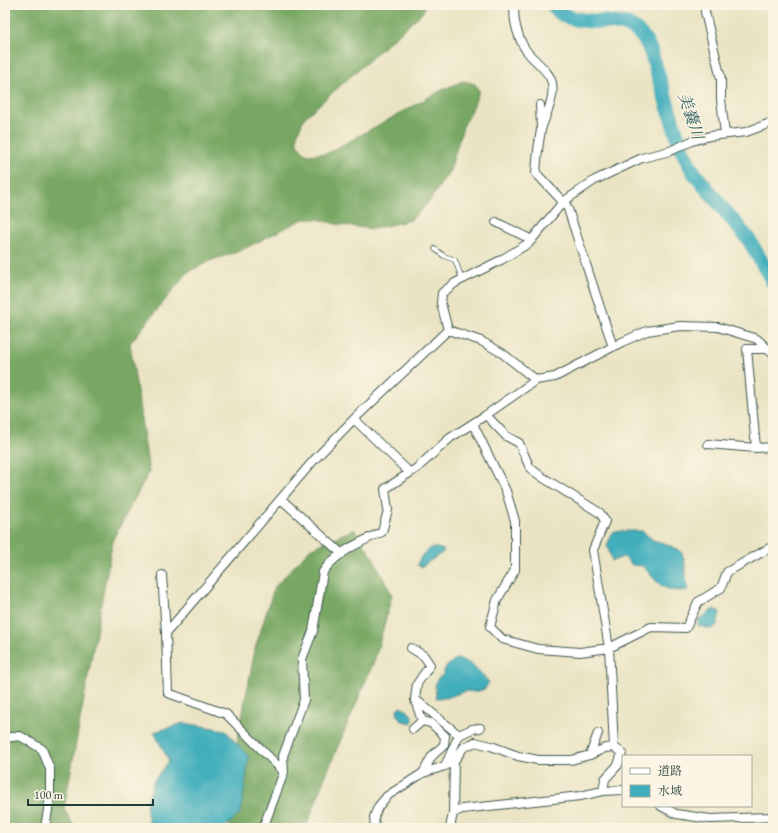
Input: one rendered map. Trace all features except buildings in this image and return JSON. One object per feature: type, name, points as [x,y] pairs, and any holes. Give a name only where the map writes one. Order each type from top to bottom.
[{"type":"street","points":[[515,5],[514,10],[517,32],[528,53],[543,67],[552,81],[552,96],[538,147],[536,174],[566,205],[568,209],[613,348]]},
{"type":"street","points":[[705,5],[705,12],[721,79],[724,134]]},
{"type":"street","points":[[540,106],[542,129]]},
{"type":"street","points":[[448,330],[440,303],[442,293],[455,283],[501,260],[529,243],[563,202],[595,180],[642,158],[670,151],[692,141],[710,136],[746,132],[773,122]]},
{"type":"street","points":[[496,222],[532,240]]},
{"type":"street","points":[[263,828],[284,772],[283,756],[304,700],[302,659],[313,631],[324,572],[328,564],[358,542],[382,532],[388,510],[385,489],[418,468],[450,438],[473,424],[536,380],[555,377],[622,342],[647,331],[680,326],[718,327],[757,339],[771,351]]},
{"type":"street","points":[[448,330],[481,341],[502,353],[536,380]]},
{"type":"street","points":[[166,633],[314,460],[354,419],[448,330]]},
{"type":"street","points":[[756,448],[747,349],[771,351]]},
{"type":"street","points":[[486,415],[506,436],[519,443],[530,468],[542,478],[600,513],[605,521],[593,550],[609,648],[614,747]]},
{"type":"street","points":[[354,419],[410,473]]},
{"type":"street","points":[[473,424],[506,491],[515,520],[515,570],[497,600],[490,627],[502,639],[538,649],[580,652],[609,648],[651,627],[686,628],[698,602],[721,588],[728,572],[773,546]]},
{"type":"street","points":[[708,444],[756,448],[773,447]]},
{"type":"street","points":[[281,499],[342,554]]},
{"type":"street","points":[[162,575],[168,693],[226,714],[284,772]]},
{"type":"street","points":[[411,648],[424,656],[430,665],[417,684],[415,699],[422,721]]},
{"type":"street","points":[[415,699],[459,735]]},
{"type":"street","points":[[413,729],[422,721]]},
{"type":"street","points":[[422,721],[431,723],[445,736],[444,746],[432,756],[423,774]]},
{"type":"street","points":[[445,766],[459,735],[472,729],[480,728]]},
{"type":"street","points":[[590,755],[598,733]]},
{"type":"street","points":[[5,738],[20,736],[42,749],[50,769],[50,797],[45,828]]},
{"type":"street","points":[[375,828],[374,817],[378,807],[388,796],[423,774],[454,761],[464,747],[475,742],[518,756],[538,760],[571,760],[590,755],[605,748],[614,747],[622,753],[618,765],[605,779],[603,792]]},
{"type":"street","points":[[450,828],[454,761]]},
{"type":"street","points":[[452,813],[462,809],[622,790]]},
{"type":"street","points":[[663,807],[676,814],[710,818],[773,817]]},
{"type":"lane","points":[[435,249],[444,256],[455,260],[462,279]]},
{"type":"green space","points":[[5,5],[425,5],[423,12],[304,118],[297,135],[297,144],[308,155],[328,153],[444,89],[463,81],[475,84],[479,91],[463,127],[450,170],[429,202],[411,220],[372,229],[335,224],[319,219],[303,219],[240,251],[212,260],[188,272],[130,343],[149,472],[113,539],[64,809],[75,828],[5,828]]},
{"type":"green space","points":[[354,529],[372,556],[392,595],[375,659],[323,782],[306,828],[230,828],[228,821],[231,774],[255,649],[274,588],[310,549]]},
{"type":"water","points":[[642,531],[653,540],[664,543],[681,551],[684,559],[688,590],[673,590],[662,586],[643,566],[632,565],[624,557],[612,561],[607,545],[613,532]]},
{"type":"water","points":[[431,548],[444,550],[442,553],[421,567],[417,565],[422,555]]},
{"type":"water","points":[[714,609],[720,612],[717,625],[712,629],[698,626],[699,619]]},
{"type":"water","points":[[455,659],[465,661],[470,664],[489,682],[485,689],[475,692],[466,691],[446,698],[436,698],[435,686],[437,679],[443,675],[445,668]]},
{"type":"water","points":[[400,706],[407,710],[413,717],[412,723],[402,721],[398,716],[397,709]]},
{"type":"water","points":[[184,723],[225,730],[249,757],[240,814],[224,828],[150,828],[146,805],[154,780],[169,761],[154,732]]},
{"type":"waterway","name":"美嚢川","points":[[553,5],[558,11],[572,18],[624,24],[632,27],[642,36],[651,52],[681,148],[694,173],[749,240],[773,282]]}]
